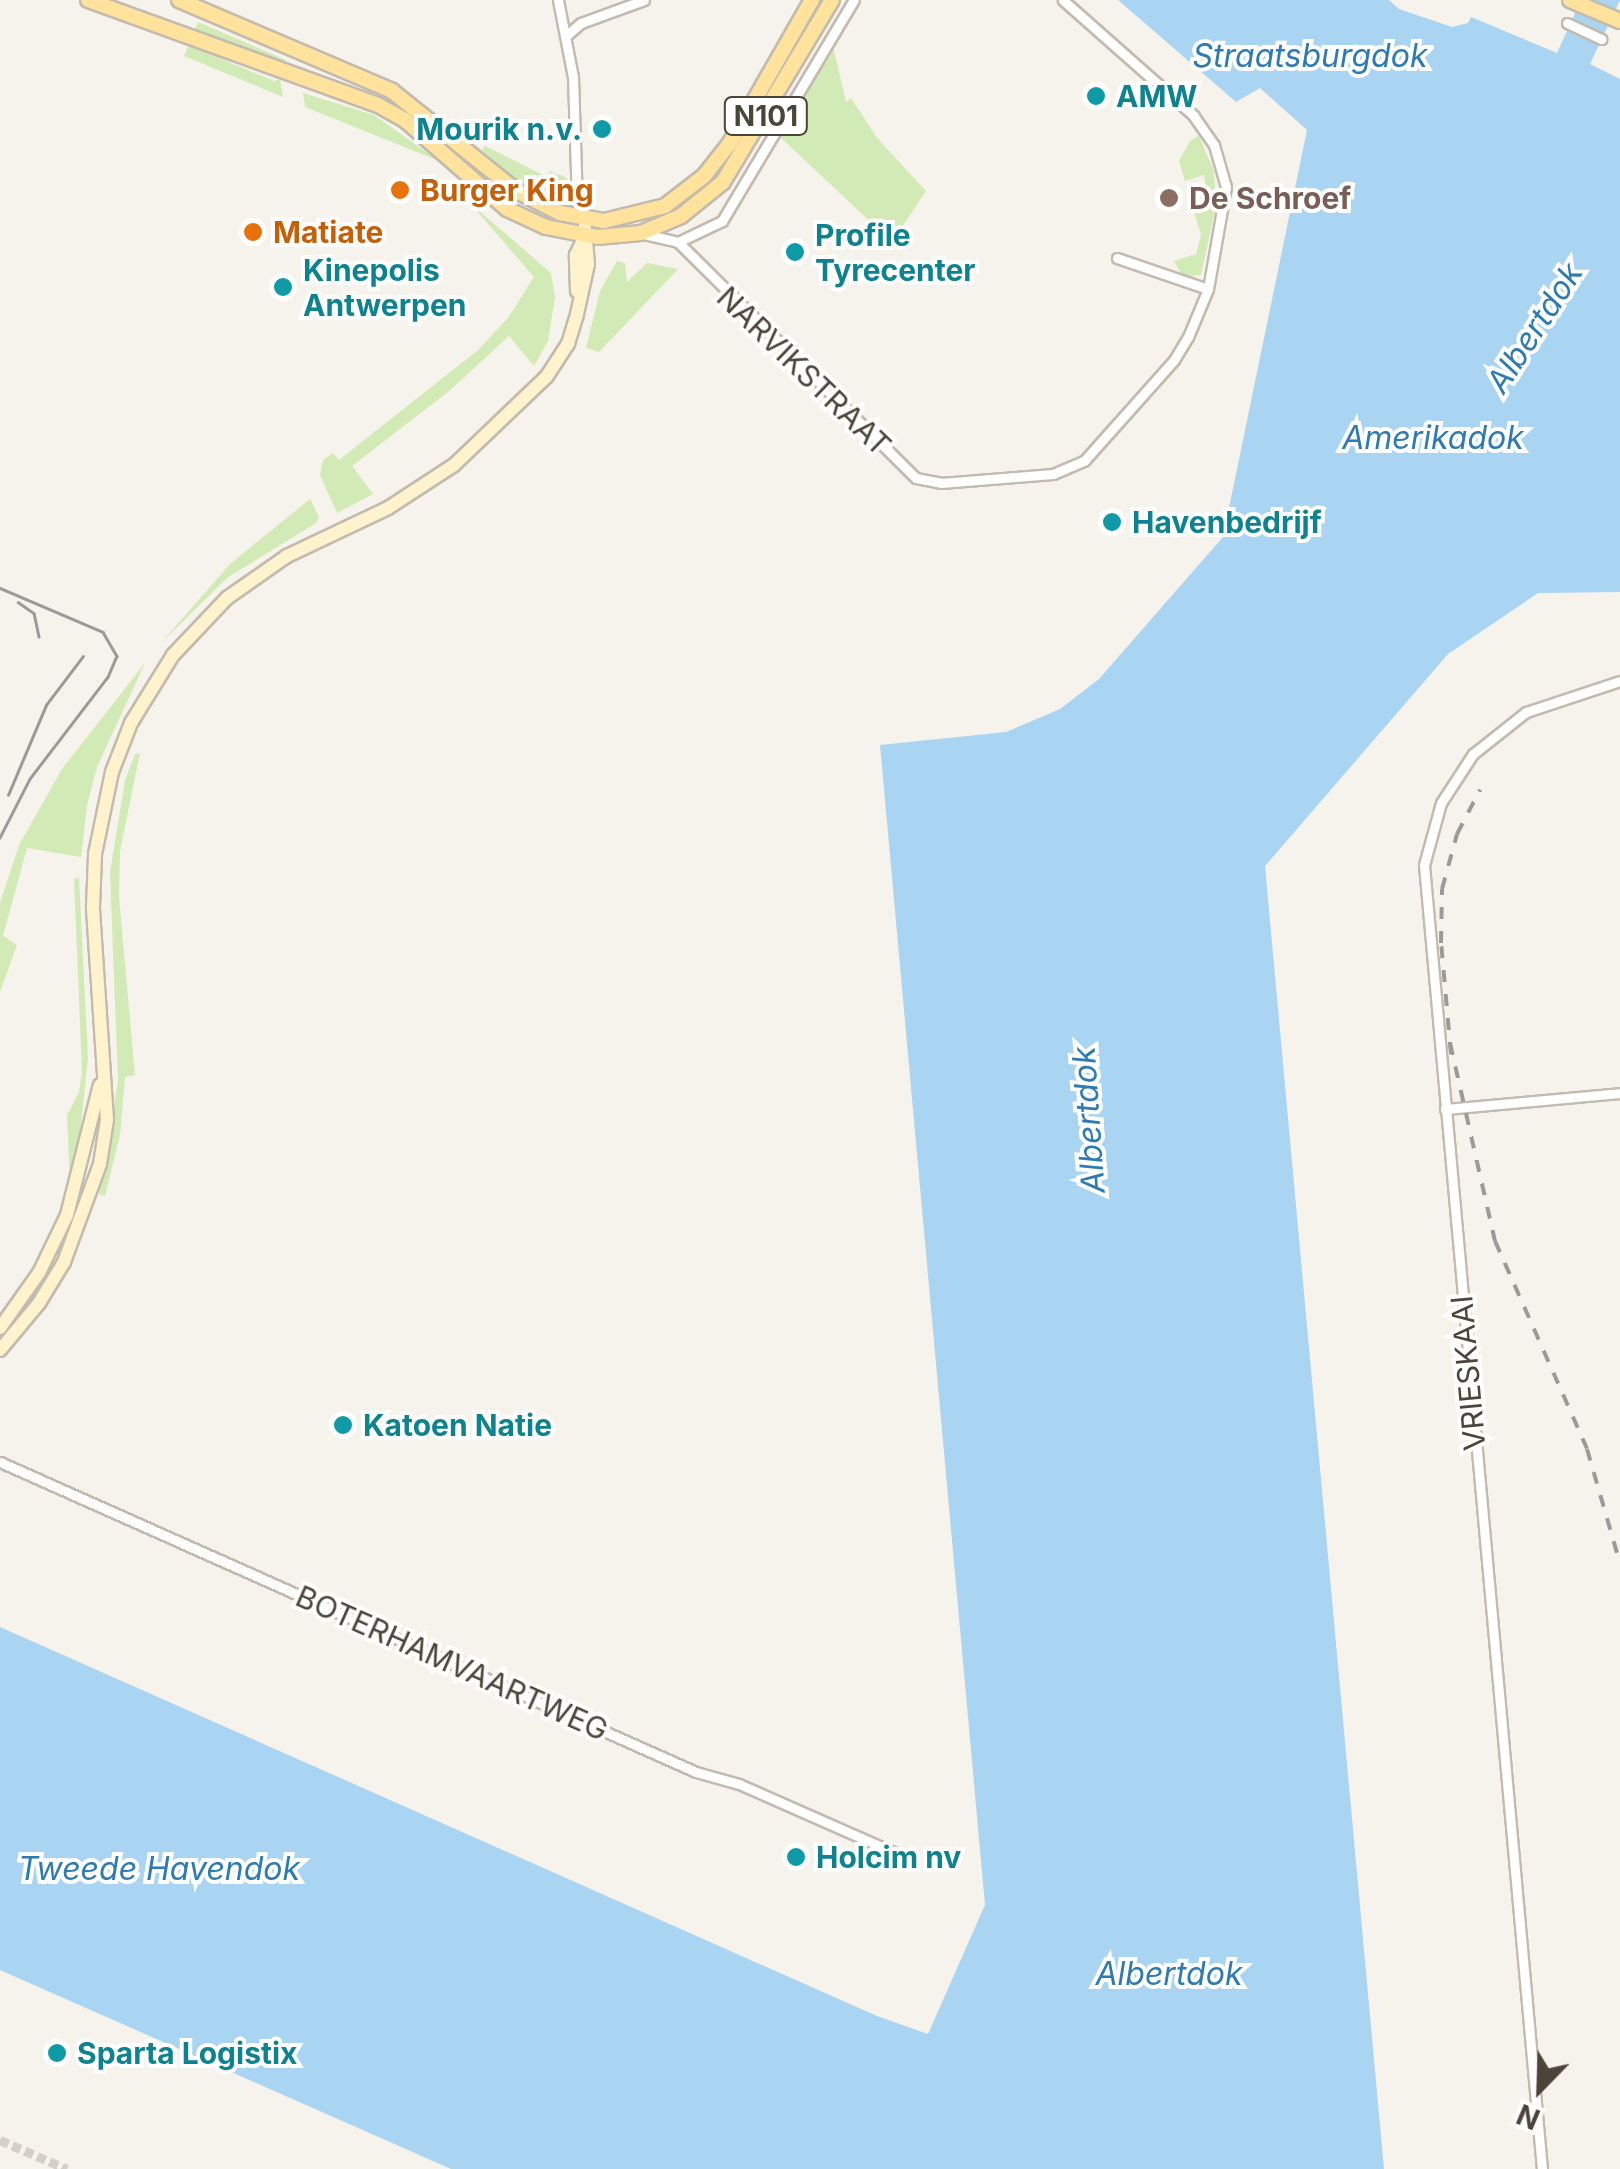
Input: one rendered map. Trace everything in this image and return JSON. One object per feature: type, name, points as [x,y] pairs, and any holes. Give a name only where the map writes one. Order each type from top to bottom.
[{"type":"main road","name":"N101","points":[[88,0],[378,104],[415,128],[507,210],[540,226],[585,236],[641,233],[680,216],[737,166],[832,0]]},
{"type":"main road","name":"N101","points":[[182,0],[392,90],[515,190],[542,206],[586,220],[625,219],[665,206],[690,190],[717,162],[812,0]]},
{"type":"main road","points":[[1573,1],[1616,19]]},
{"type":"street","points":[[0,1350],[52,1282],[84,1217],[107,1120],[93,908],[96,843],[115,760],[152,686],[192,631],[240,587],[296,550],[388,508],[454,465],[548,376],[568,344],[578,314],[576,255],[585,236],[586,220],[578,202],[567,34],[558,0]]},
{"type":"street","points":[[567,34],[580,23],[644,0]]},
{"type":"street","points":[[641,233],[678,242],[722,220],[854,0]]},
{"type":"street","points":[[1063,0],[1182,104],[1209,136],[1226,187],[1208,289],[1117,258]]},
{"type":"street","points":[[1567,23],[1602,39]]},
{"type":"street","name":"NARVIKSTRAAT","points":[[678,242],[899,463],[916,478],[941,483],[1053,474],[1084,461],[1174,360],[1208,289]]},
{"type":"street","name":"VRIESKAAI","points":[[1542,2169],[1424,865],[1440,803],[1473,754],[1526,712],[1620,681]]},
{"type":"street","points":[[0,1328],[39,1273],[67,1214],[103,1073]]},
{"type":"street","points":[[1445,1109],[1620,1093]]},
{"type":"street","name":"BOTERHAMVAARTWEG","points":[[0,1462],[696,1772],[739,1784],[906,1858]]},
{"type":"green space","points":[[198,22],[286,60],[283,67],[193,34]]},
{"type":"green space","points":[[189,45],[274,81],[280,79],[283,97],[184,56]]},
{"type":"green space","points":[[833,46],[846,102],[851,98],[877,138],[926,191],[892,242],[779,136]]},
{"type":"green space","points":[[303,93],[374,115],[439,161],[305,107]]},
{"type":"green space","points":[[1199,136],[1214,171],[1216,206],[1201,275],[1188,276],[1181,274],[1174,261],[1196,254],[1201,235],[1192,204],[1207,202],[1204,175],[1185,181],[1179,161],[1190,141]]},
{"type":"green space","points":[[485,146],[547,177],[550,171],[567,178],[565,196],[547,198],[523,185],[482,150]]},
{"type":"green space","points":[[470,203],[551,273],[555,298],[548,341],[534,366],[509,336],[448,392],[352,466],[373,494],[337,513],[320,475],[323,460],[333,453],[339,460],[478,350],[508,318],[534,277]]},
{"type":"green space","points":[[617,261],[625,263],[627,282],[647,263],[678,269],[599,352],[586,348],[600,291]]},
{"type":"green space","points":[[310,499],[319,517],[316,523],[227,578],[161,643],[230,564]]},
{"type":"green space","points":[[145,663],[97,767],[87,805],[81,857],[27,848],[3,936],[17,945],[0,992],[0,903],[19,845],[62,769]]},
{"type":"green space","points":[[140,753],[120,851],[119,897],[135,1075],[125,1077],[120,1135],[105,1196],[99,1195],[118,1081],[110,872],[125,780],[135,754]]},
{"type":"green space","points":[[79,878],[88,1058],[78,1152],[70,1182],[67,1115],[79,1092],[82,1072],[74,879]]},
{"type":"water","points":[[1118,0],[1389,0],[1399,9],[1452,27],[1468,23],[1471,17],[1557,53],[1581,0],[1620,0],[1590,64],[1620,79],[1620,592],[1538,593],[1448,654],[1265,866],[1384,2169],[451,2169],[0,1970],[0,1627],[877,2016],[928,2034],[985,1905],[880,745],[1006,732],[1060,709],[1099,679],[1223,537],[1307,130],[1260,88],[1236,102]]},
{"type":"tunnel","points":[[0,2140],[67,2169]]},
{"type":"tram line","points":[[0,588],[103,632],[117,656],[108,677],[30,779],[0,838]]},
{"type":"tram line","points":[[18,602],[34,613],[39,636]]},
{"type":"tram line","points":[[8,795],[46,705],[83,656]]},
{"type":"railway","points":[[1451,1054],[1441,943],[1442,889],[1457,834],[1480,790]]},
{"type":"railway","points":[[1450,1043],[1495,1241],[1587,1449],[1620,1563]]},
{"type":"place","name":"AMW","points":[[1096,96]]},
{"type":"place","name":"Mourik n.v.","points":[[602,129]]},
{"type":"place","name":"Burger King","points":[[400,190]]},
{"type":"place","name":"De Schroef","points":[[1169,198]]},
{"type":"place","name":"Matiate","points":[[253,232]]},
{"type":"place","name":"Profile Tyrecenter","points":[[795,252]]},
{"type":"place","name":"Kinepolis Antwerpen","points":[[283,287]]},
{"type":"place","name":"Havenbedrijf","points":[[1112,522]]},
{"type":"place","name":"Katoen Natie","points":[[343,1425]]},
{"type":"place","name":"Holcim nv","points":[[796,1857]]},
{"type":"place","name":"Sparta Logistix","points":[[57,2053]]},
{"type":"water label","name":"Straatsburgdok","points":[[1310,56]]},
{"type":"water label","name":"Albertdok","points":[[1535,328]]},
{"type":"water label","name":"Amerikadok","points":[[1433,438]]},
{"type":"water label","name":"Albertdok","points":[[1089,1120]]},
{"type":"water label","name":"Tweede Havendok","points":[[159,1869]]},
{"type":"water label","name":"Albertdok","points":[[1169,1974]]}]
